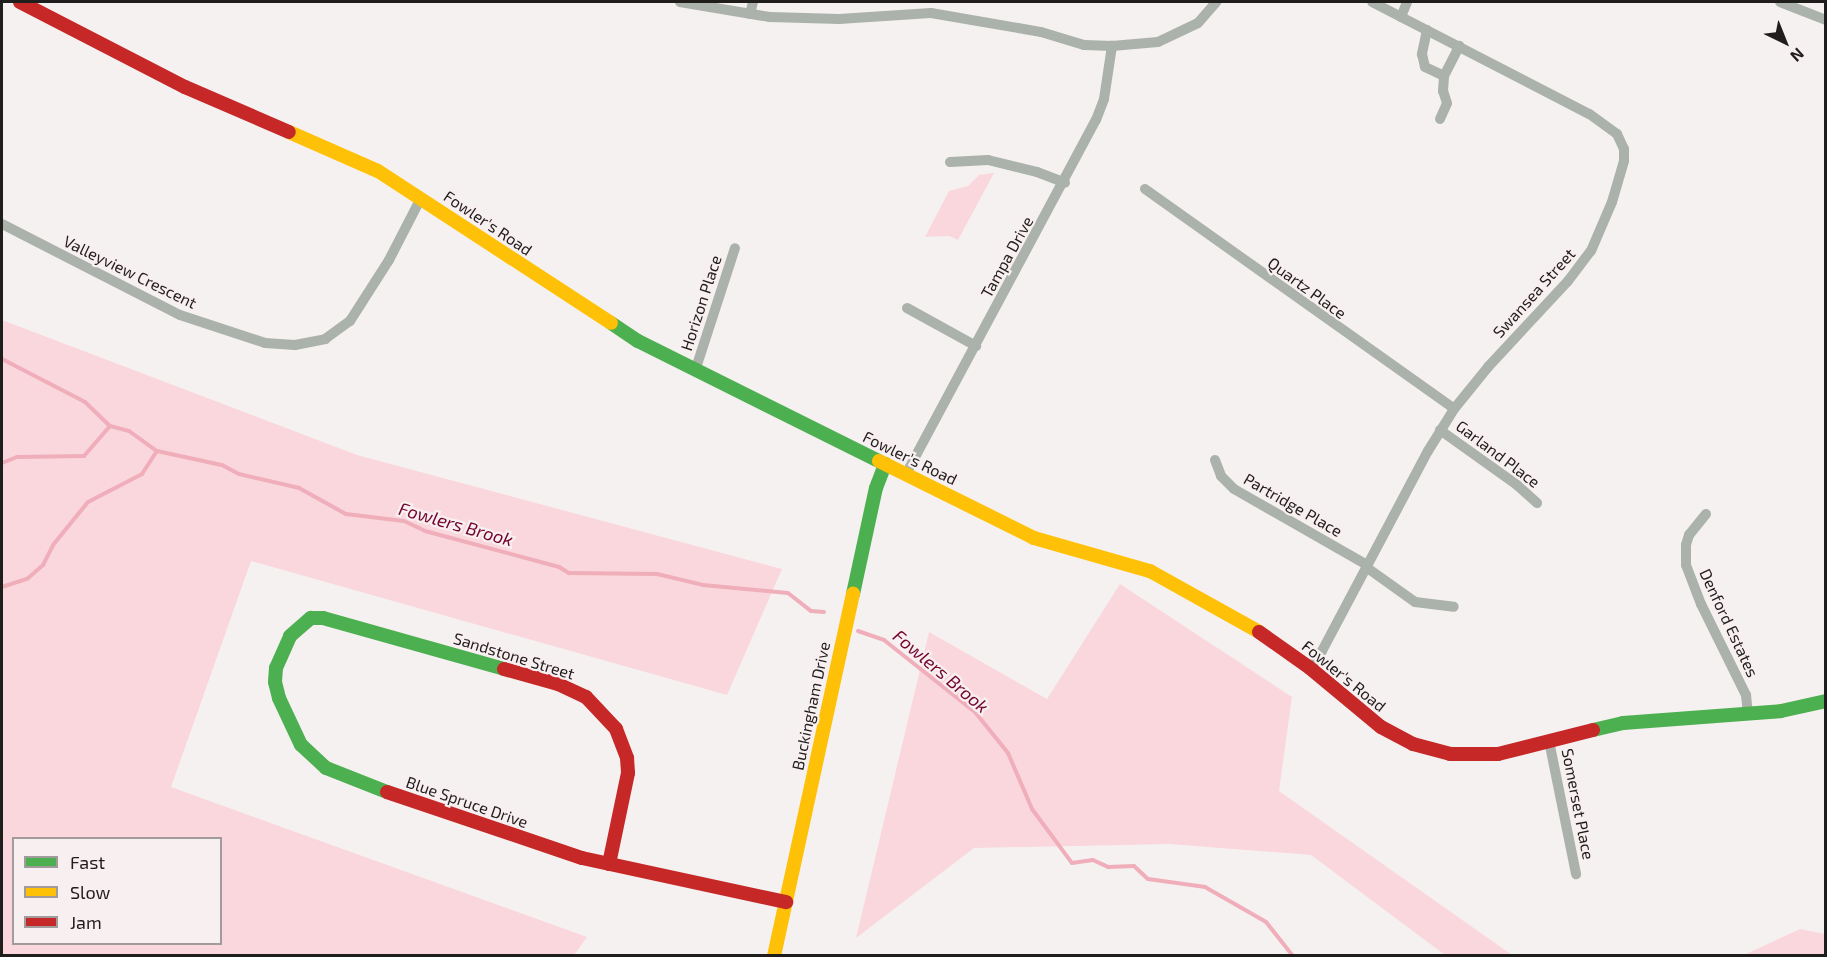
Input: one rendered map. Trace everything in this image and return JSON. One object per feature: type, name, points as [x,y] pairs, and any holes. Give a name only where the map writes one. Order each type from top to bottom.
[{"type":"street","name":"Fowler's Road","points":[[20,2],[185,87],[378,171],[638,341],[1034,538],[1150,571],[1257,630],[1310,668],[1381,727],[1423,748],[1450,754],[1483,755],[1513,752],[1592,729],[1635,721],[1789,710],[1826,700]]},
{"type":"street","points":[[680,2],[750,14],[839,19],[931,13],[1041,32],[1084,45],[1112,46],[1158,42],[1198,24],[1216,2]]},
{"type":"street","points":[[750,14],[753,2]]},
{"type":"street","name":"Swansea Street","points":[[1310,668],[1322,651],[1440,430],[1454,409],[1584,261],[1597,239],[1612,202],[1624,155],[1620,139],[1603,122],[1372,2]]},
{"type":"street","points":[[1401,17],[1407,2]]},
{"type":"street","points":[[1780,2],[1826,20]]},
{"type":"street","points":[[1427,30],[1422,54],[1425,67],[1444,76]]},
{"type":"street","name":"Tampa Drive","points":[[906,474],[1065,183],[1102,106],[1112,46]]},
{"type":"street","points":[[1440,119],[1447,103],[1443,91],[1444,76],[1459,46]]},
{"type":"street","points":[[950,162],[988,160],[1037,172],[1065,183]]},
{"type":"street","name":"Quartz Place","points":[[1145,189],[1454,409]]},
{"type":"street","name":"Valleyview Crescent","points":[[2,224],[139,296],[187,318],[265,343],[295,345],[325,339],[350,321],[389,260],[421,198]]},
{"type":"street","name":"Horizon Place","points":[[696,368],[735,248]]},
{"type":"street","points":[[908,308],[976,346]]},
{"type":"street","name":"Garland Place","points":[[1440,430],[1517,485],[1537,503]]},
{"type":"street","name":"Partridge Place","points":[[1215,460],[1221,476],[1234,489],[1366,566],[1415,602],[1454,607]]},
{"type":"street","name":"Buckingham Drive","points":[[774,956],[876,488],[885,464]]},
{"type":"street","name":"Denford Estates","points":[[1706,514],[1689,535],[1686,545],[1686,566],[1701,604],[1746,695],[1748,713]]},
{"type":"street","name":"Blue Spruce Drive","points":[[323,618],[311,618],[290,636],[276,668],[275,682],[279,698],[301,745],[313,758],[341,776],[553,849],[609,864],[786,902]]},
{"type":"street","name":"Sandstone Street","points":[[323,618],[558,684],[574,690],[597,706],[616,729],[627,758],[628,773],[609,864]]},
{"type":"street","name":"Somerset Place","points":[[1549,741],[1576,874]]},
{"type":"shaded area","points":[[994,173],[958,240],[949,236],[925,237],[949,191],[968,186],[979,175]]},
{"type":"shaded area","points":[[2,320],[357,455],[782,569],[727,695],[251,561],[171,787],[587,937],[574,955],[2,955]]},
{"type":"shaded area","points":[[1120,584],[1292,697],[1279,791],[1512,955],[1445,955],[1311,855],[1169,844],[974,848],[856,938],[929,632],[1047,699]]},
{"type":"shaded area","points":[[1800,929],[1825,934],[1825,955],[1744,955]]},
{"type":"waterway","name":"Fowlers Brook","points":[[2,359],[85,402],[110,426],[129,431],[157,451],[222,465],[239,474],[299,488],[346,514],[404,521],[425,531],[559,567],[569,573],[657,574],[703,585],[788,593],[811,611],[824,612]]},
{"type":"waterway","points":[[2,463],[17,457],[84,456],[110,426]]},
{"type":"waterway","points":[[2,587],[27,579],[43,565],[53,545],[88,502],[142,474],[157,451]]},
{"type":"waterway","name":"Fowlers Brook","points":[[858,631],[884,640],[975,712],[1008,753],[1032,809],[1072,863],[1093,860],[1108,867],[1134,866],[1148,879],[1205,887],[1266,922],[1293,956]]},
{"type":"traffic: fast","points":[[611,323],[638,341],[879,461]]},
{"type":"traffic: fast","points":[[853,594],[876,488],[885,464]]},
{"type":"traffic: fast","points":[[387,792],[326,768],[301,745],[279,698],[275,682],[276,668],[290,636],[311,618],[323,618],[504,669]]},
{"type":"traffic: fast","points":[[1593,730],[1623,723],[1781,711],[1826,701]]},
{"type":"traffic: slow","points":[[289,132],[378,171],[611,323]]},
{"type":"traffic: slow","points":[[879,461],[1034,538],[1150,571],[1259,632]]},
{"type":"traffic: slow","points":[[774,956],[853,594]]},
{"type":"traffic: jam","points":[[20,2],[185,87],[289,132]]},
{"type":"traffic: jam","points":[[1259,632],[1310,668],[1381,727],[1413,744],[1450,754],[1498,754],[1593,730]]},
{"type":"traffic: jam","points":[[504,669],[558,684],[586,697],[616,729],[627,758],[628,773],[609,864]]},
{"type":"traffic: jam","points":[[387,792],[582,858],[786,902]]}]
